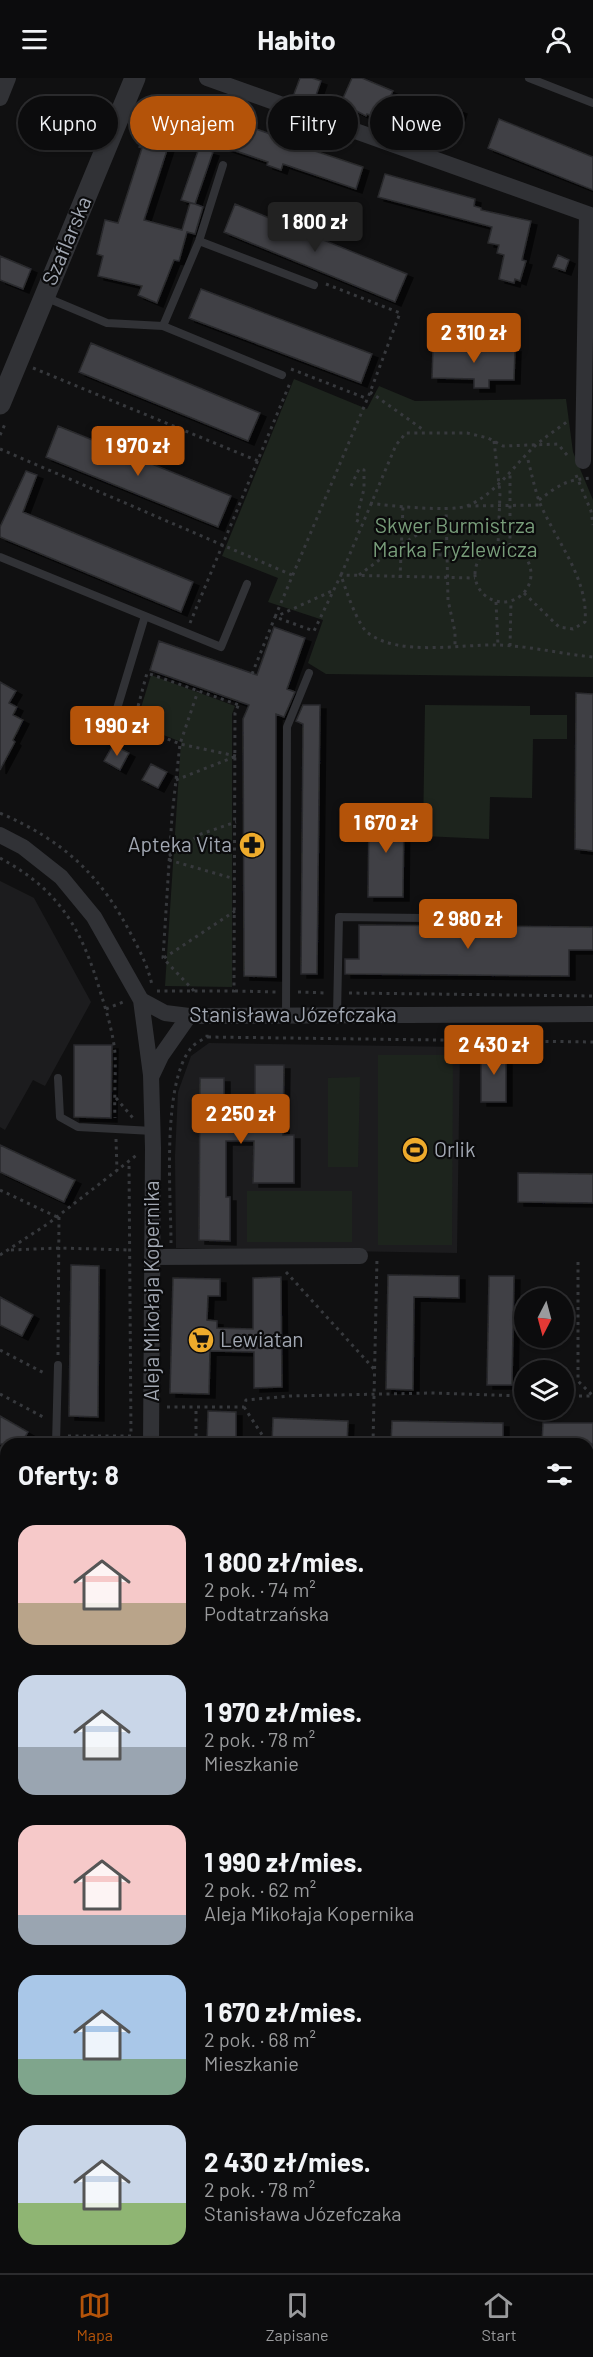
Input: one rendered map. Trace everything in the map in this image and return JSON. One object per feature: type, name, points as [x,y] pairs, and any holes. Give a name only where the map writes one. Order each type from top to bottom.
[{"type":"street","points":[[0,98],[8,78]]},
{"type":"street","name":"Szaflarska","points":[[5,409],[44,296],[135,78]]},
{"type":"street","points":[[207,78],[590,215],[584,407],[575,463]]},
{"type":"street","name":"Aleja Mikołaja Kopernika","points":[[0,835],[23,847],[61,877],[94,917],[141,1000],[151,1075],[153,1140],[151,1438]]},
{"type":"street","name":"Stanisława Józefczaka","points":[[141,1000],[165,1013],[189,1016],[593,1014]]},
{"type":"street","points":[[151,1075],[161,1056],[189,1016]]},
{"type":"street","points":[[152,1257],[360,1256]]},
{"type":"lane","points":[[529,78],[593,103]]},
{"type":"lane","points":[[163,326],[199,241],[223,165]]},
{"type":"lane","points":[[199,241],[314,285]]},
{"type":"lane","points":[[44,296],[107,323],[163,326],[282,375]]},
{"type":"lane","points":[[0,557],[221,647],[247,584]]},
{"type":"lane","points":[[116,712],[146,616]]},
{"type":"lane","points":[[286,1016],[287,727],[309,673]]},
{"type":"lane","points":[[337,1016],[339,917],[424,918]]},
{"type":"lane","points":[[58,1078],[60,1117],[78,1127],[116,1131],[153,1140]]},
{"type":"lane","points":[[56,1438],[58,1365]]},
{"type":"path","points":[[252,674],[370,392],[400,313],[326,284]]},
{"type":"path","points":[[28,371],[29,366],[216,446],[258,461]]},
{"type":"path","points":[[189,627],[296,370]]},
{"type":"path","points":[[370,392],[426,432]]},
{"type":"path","points":[[466,506],[497,484],[536,446],[584,407]]},
{"type":"path","points":[[0,435],[5,409]]},
{"type":"path","points":[[274,617],[314,631],[341,575],[396,445],[406,433],[467,433],[503,446],[558,444],[575,463],[577,479],[591,511],[593,525]]},
{"type":"path","points":[[494,441],[499,507],[498,546]]},
{"type":"path","points":[[0,449],[292,575]]},
{"type":"path","points":[[524,593],[558,627],[573,629],[585,622],[586,606],[577,577],[539,500],[527,456]]},
{"type":"path","points":[[351,486],[359,469],[364,470],[364,489],[356,520],[362,523]]},
{"type":"path","points":[[510,472],[510,546]]},
{"type":"path","points":[[539,500],[563,483],[593,478]]},
{"type":"path","points":[[370,503],[446,507],[542,505]]},
{"type":"path","points":[[399,578],[402,506]]},
{"type":"path","points":[[446,507],[448,579],[455,647]]},
{"type":"path","points":[[357,576],[401,544],[422,532],[499,525]]},
{"type":"path","points":[[498,546],[510,546],[522,553],[530,566],[531,580],[524,593],[511,601],[496,601],[483,594],[475,578],[475,567],[482,554],[498,546]]},
{"type":"path","points":[[400,554],[447,555]]},
{"type":"path","points":[[341,575],[475,578]]},
{"type":"path","points":[[341,575],[348,598],[366,632],[396,645],[455,647],[498,645],[593,657]]},
{"type":"path","points":[[274,617],[333,591]]},
{"type":"path","points":[[496,601],[498,645]]},
{"type":"path","points":[[510,646],[511,601]]},
{"type":"path","points":[[234,991],[236,822],[236,756],[236,713],[239,703],[147,673],[133,724],[180,744],[236,756]]},
{"type":"path","points":[[194,991],[163,958],[169,858],[180,744],[198,691]]},
{"type":"path","points":[[176,781],[236,756]]},
{"type":"path","points":[[0,813],[47,837],[72,856],[96,879],[123,918],[149,969],[153,991],[593,996]]},
{"type":"path","points":[[169,858],[201,834],[236,822]]},
{"type":"path","points":[[0,858],[42,885],[71,918],[92,964],[109,1021],[115,1053],[117,1171]]},
{"type":"path","points":[[169,858],[235,879]]},
{"type":"path","points":[[163,958],[235,911]]},
{"type":"path","points":[[207,1037],[208,991]]},
{"type":"path","points":[[171,1257],[173,1095],[180,1066],[192,1046],[207,1037],[593,1042]]},
{"type":"path","points":[[0,1255],[58,1216],[129,1162],[140,1153],[141,1147],[153,1140],[171,1149]]},
{"type":"path","points":[[61,1438],[63,1436],[131,1436],[129,1162]]},
{"type":"path","points":[[0,1190],[58,1216]]},
{"type":"path","points":[[58,1216],[58,1365]]},
{"type":"path","points":[[10,1250],[59,1248],[129,1250]]},
{"type":"path","points":[[273,1257],[376,1370]]},
{"type":"path","points":[[373,1438],[377,1257]]},
{"type":"path","points":[[578,1262],[578,1381],[593,1396]]},
{"type":"path","points":[[0,1350],[58,1379]]},
{"type":"path","points":[[264,1438],[244,1407],[246,1400],[432,1393],[514,1396]]},
{"type":"path","points":[[0,1394],[38,1413],[57,1426]]},
{"type":"path","points":[[574,1396],[593,1396]]},
{"type":"path","points":[[166,1417],[166,1407],[244,1407]]},
{"type":"path","points":[[196,1408],[196,1438]]},
{"type":"shaded area","points":[[0,881],[34,898],[91,1002],[45,1086],[33,1080],[5,1130],[0,1127]]},
{"type":"shaded area","points":[[209,1043],[460,1047],[457,1253],[176,1248],[175,1156],[178,1092],[191,1056]]},
{"type":"green space","name":"Skwer Burmistrza Marka Fryźlewicza","points":[[294,379],[367,409],[379,386],[415,401],[566,399],[573,452],[593,500],[593,677],[326,674],[308,663],[323,620],[268,602],[278,578],[222,556]]},
{"type":"green space","points":[[151,675],[235,706],[232,714],[232,987],[165,986],[181,742],[136,724]]},
{"type":"green space","points":[[425,705],[530,706],[530,715],[567,715],[567,739],[533,739],[532,798],[490,797],[489,839],[423,836]]},
{"type":"green space","name":"Orlik","points":[[378,1055],[453,1055],[452,1245],[378,1245]]},
{"type":"green space","points":[[360,1077],[358,1167],[328,1167],[328,1078]]},
{"type":"green space","points":[[247,1191],[352,1191],[352,1242],[247,1242]]},
{"type":"building","points":[[300,78],[321,81],[316,96],[294,94]]},
{"type":"building","points":[[352,78],[362,78],[393,91],[391,96],[370,96],[370,115],[366,116],[358,112],[358,96],[344,96]]},
{"type":"building","points":[[499,119],[593,157],[593,190],[488,148]]},
{"type":"building","points":[[256,129],[268,133],[268,150],[312,150],[363,167],[356,189],[283,164],[281,170],[267,165],[268,162],[233,150],[256,150]]},
{"type":"building","points":[[141,150],[167,150],[144,220],[182,230],[190,203],[203,207],[195,234],[187,232],[179,261],[174,260],[157,303],[138,295],[142,286],[98,276],[103,256],[97,254],[105,220],[118,223]]},
{"type":"building","points":[[198,150],[213,152],[195,204],[181,200]]},
{"type":"building","points":[[385,174],[475,199],[474,206],[481,210],[531,221],[522,260],[526,261],[520,281],[515,279],[514,283],[499,279],[504,255],[497,253],[499,245],[488,243],[492,227],[378,197]]},
{"type":"building","points":[[235,204],[407,274],[395,302],[224,232]]},
{"type":"building","points":[[558,255],[569,260],[565,271],[553,267]]},
{"type":"building","points":[[0,256],[31,269],[23,289],[0,280]]},
{"type":"building","points":[[201,289],[372,354],[361,383],[189,318]]},
{"type":"building","points":[[91,343],[260,413],[248,441],[79,372]]},
{"type":"building","points":[[433,347],[515,348],[514,380],[489,380],[489,388],[474,388],[474,379],[432,378]]},
{"type":"building","points":[[58,426],[231,496],[218,527],[46,457]]},
{"type":"building","points":[[26,471],[37,475],[23,512],[193,582],[181,612],[0,537],[0,527]]},
{"type":"building","points":[[274,627],[305,638],[287,689],[295,692],[284,717],[276,714],[276,977],[244,976],[243,719],[249,705],[150,670],[159,641],[257,675]]},
{"type":"building","points":[[0,682],[16,691],[9,703],[17,707],[13,715],[23,720],[13,740],[15,742],[0,770]]},
{"type":"building","points":[[576,693],[593,694],[593,851],[575,849]]},
{"type":"building","points":[[303,705],[320,705],[317,974],[301,974],[303,724],[296,721]]},
{"type":"building","points":[[113,745],[129,753],[120,770],[104,761]]},
{"type":"building","points":[[151,764],[167,772],[158,788],[142,780]]},
{"type":"building","points":[[369,812],[404,812],[403,897],[368,897]]},
{"type":"building","points":[[359,925],[593,927],[593,950],[569,950],[569,976],[345,974],[345,959],[359,959]]},
{"type":"building","points":[[74,1045],[112,1045],[111,1118],[74,1117]]},
{"type":"building","points":[[481,1051],[506,1051],[506,1102],[481,1102]]},
{"type":"building","points":[[255,1065],[284,1065],[283,1135],[294,1135],[294,1183],[253,1183],[254,1141],[226,1141],[226,1197],[230,1197],[230,1241],[199,1240],[200,1078],[224,1078],[224,1114],[255,1114]]},
{"type":"building","points":[[0,1145],[75,1180],[64,1202],[0,1172]]},
{"type":"building","points":[[518,1173],[593,1174],[593,1203],[518,1202]]},
{"type":"building","points":[[71,1265],[99,1266],[98,1417],[69,1416]]},
{"type":"building","points":[[388,1275],[459,1276],[459,1298],[414,1297],[413,1390],[386,1389]]},
{"type":"building","points":[[489,1276],[514,1276],[512,1385],[487,1385]]},
{"type":"building","points":[[281,1277],[282,1387],[254,1388],[254,1352],[210,1351],[209,1394],[170,1393],[173,1278],[220,1279],[220,1296],[208,1296],[207,1320],[217,1321],[217,1328],[253,1329],[253,1278]]},
{"type":"building","points":[[0,1297],[33,1315],[22,1336],[0,1325]]},
{"type":"building","points":[[208,1411],[236,1412],[236,1438],[207,1438]]},
{"type":"building","points":[[0,1416],[28,1432],[24,1438],[0,1438]]},
{"type":"building","points":[[273,1418],[348,1421],[347,1438],[272,1438]]},
{"type":"building","points":[[392,1421],[503,1423],[503,1438],[391,1438]]},
{"type":"building","points":[[543,1423],[593,1423],[593,1438],[542,1438]]},
{"type":"place","name":"Apteka Vita","points":[[252,845]]},
{"type":"place","name":"Orlik","points":[[415,1150]]},
{"type":"place","name":"Lewiatan","points":[[201,1340]]}]
